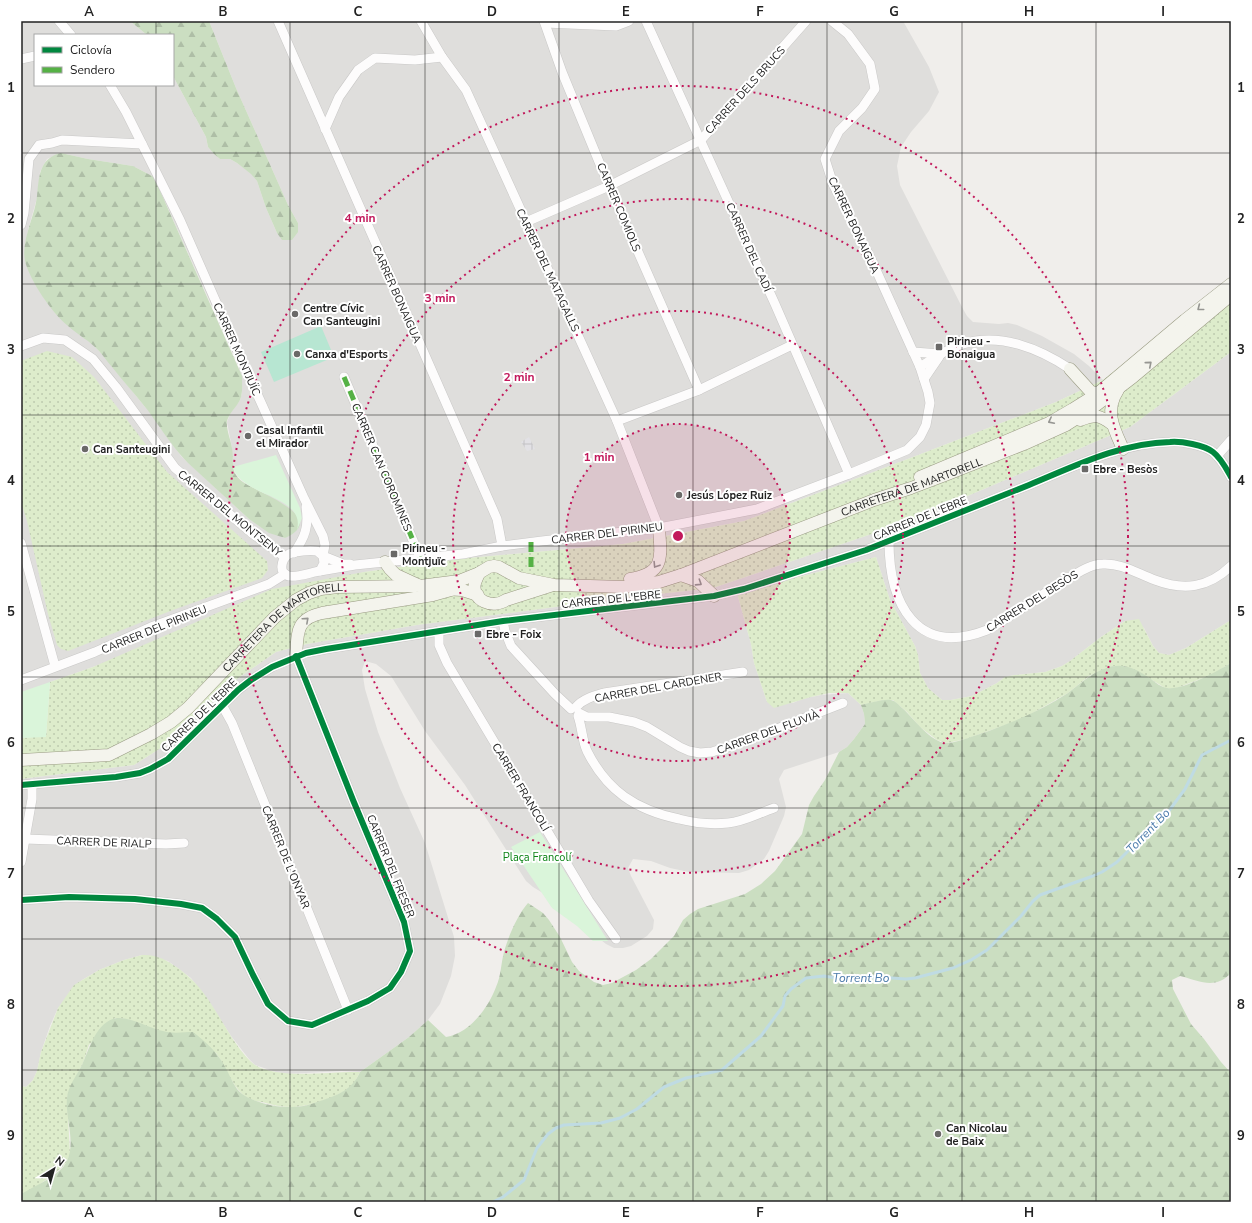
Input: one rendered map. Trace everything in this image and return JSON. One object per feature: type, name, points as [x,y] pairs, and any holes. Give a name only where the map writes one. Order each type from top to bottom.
[{"type":"main road","points":[[874,500],[890,490],[1049,423],[1115,385],[1185,320],[1231,284]]},
{"type":"main road","name":"CARRETERA DE MARTORELL","points":[[554,585],[635,586],[659,582],[681,575],[874,500],[936,479],[1024,444],[1069,423],[1115,385],[1133,377],[1231,295]]},
{"type":"main road","points":[[1069,423],[1087,409],[1097,394],[1096,389],[1082,374],[1070,369]]},
{"type":"main road","points":[[1097,394],[1106,393],[1122,381],[1133,377]]},
{"type":"main road","points":[[1088,382],[1115,385]]},
{"type":"main road","points":[[1077,407],[1084,395],[1088,382]]},
{"type":"main road","points":[[1115,385],[1112,404],[1112,424],[1123,449]]},
{"type":"main road","points":[[1069,423],[1095,416],[1103,417],[1112,424]]},
{"type":"main road","points":[[595,585],[640,578],[653,571],[660,559],[659,528]]},
{"type":"main road","points":[[385,562],[396,575],[420,586],[459,582],[479,574]]},
{"type":"main road","points":[[494,566],[499,567],[519,578],[554,585],[497,604],[491,604],[481,600],[475,590],[475,583],[479,574],[484,569],[494,566]]},
{"type":"main road","points":[[506,571],[512,578],[513,584],[512,590],[506,600]]},
{"type":"main road","points":[[681,575],[698,581],[714,596]]},
{"type":"main road","name":"CARRETERA DE MARTORELL","points":[[21,760],[109,754],[151,734],[179,716],[201,696],[275,617],[302,596],[316,590],[338,587],[420,586],[462,590],[478,596]]},
{"type":"main road","points":[[296,656],[299,628],[305,620],[313,615],[433,595],[451,590]]},
{"type":"main road","points":[[21,753],[126,746]]},
{"type":"street","points":[[59,21],[70,34]]},
{"type":"street","name":"CARRER BONAIGUA","points":[[278,21],[497,519],[502,546]]},
{"type":"street","name":"CARRER DEL MATAGALLS","points":[[421,21],[442,57],[466,90],[617,421],[659,528]]},
{"type":"street","points":[[544,22],[616,26],[629,21]]},
{"type":"street","name":"CARRER DEL CADÍ","points":[[646,21],[701,140],[849,474]]},
{"type":"street","name":"CARRER DELS BRUCS","points":[[526,222],[609,186],[701,140],[806,21]]},
{"type":"street","name":"CARRER BONAIGUA","points":[[832,21],[848,34],[870,64],[875,89],[862,108],[839,131],[825,159],[833,184],[872,261],[924,379]]},
{"type":"street","name":"CARRER COMIOLS","points":[[544,22],[562,72],[609,186],[699,390]]},
{"type":"street","points":[[21,59],[34,56]]},
{"type":"street","points":[[325,129],[339,97],[358,70],[375,58],[414,60],[442,57]]},
{"type":"street","name":"CARRER MONTJUÏC","points":[[111,86],[142,144],[180,220],[304,498],[325,541],[323,556]]},
{"type":"street","points":[[21,225],[24,213],[29,159],[40,145],[62,140],[142,144]]},
{"type":"street","name":"CARRER DEL MONTSENY","points":[[21,346],[44,338],[65,340],[92,359],[116,387],[175,468],[253,534],[285,557]]},
{"type":"street","points":[[920,367],[941,354],[964,343],[979,340],[994,340],[1027,347],[1043,353],[1070,369]]},
{"type":"street","points":[[617,421],[699,390],[792,345]]},
{"type":"street","points":[[913,352],[941,354]]},
{"type":"street","points":[[924,379],[941,354]]},
{"type":"street","name":"CARRER CAN COROMINES","points":[[344,377],[420,557]]},
{"type":"street","name":"CARRER DEL PIRINEU","points":[[21,680],[95,652],[152,627],[269,584],[285,574],[291,576],[355,565],[420,557],[463,554],[502,546],[659,528],[757,510],[907,450],[920,437],[926,426],[930,403],[924,379]]},
{"type":"street","points":[[1231,440],[1217,456],[1231,477]]},
{"type":"street","name":"CARRER DE L'EBRE","points":[[21,785],[124,776],[150,769],[168,759],[238,690],[272,667],[296,656],[321,650],[439,630],[714,596],[744,589],[832,562],[889,541],[1082,463],[1123,449],[1152,443],[1171,442],[1208,449],[1217,456]]},
{"type":"street","points":[[294,553],[302,541],[308,519],[304,498]]},
{"type":"street","name":"CARRER DEL BESÒS","points":[[889,541],[889,560],[892,577],[900,601],[909,617],[921,628],[930,633],[949,637],[966,636],[987,630],[1046,592],[1085,569],[1097,564],[1128,568],[1155,580],[1174,586],[1205,584],[1231,566]]},
{"type":"street","points":[[21,543],[55,666]]},
{"type":"street","name":"CARRER DEL PIRINEU","points":[[285,557],[294,553],[314,551],[343,564],[355,565]]},
{"type":"street","points":[[320,571],[324,563],[323,556]]},
{"type":"street","points":[[285,557],[282,564],[285,574]]},
{"type":"street","points":[[503,621],[511,646],[555,694],[576,711],[587,750],[597,769],[619,794],[634,804],[651,812],[708,824],[728,823],[742,820],[774,808]]},
{"type":"street","name":"CARRER FRANCOLÍ","points":[[439,630],[439,645],[447,663],[589,901],[616,939]]},
{"type":"street","name":"CARRER DEL FRESER","points":[[21,900],[69,897],[135,899],[202,908],[217,919],[235,937],[268,1004],[288,1021],[312,1025],[368,1001],[390,988],[401,972],[410,951],[404,922],[353,800],[296,656]]},
{"type":"street","name":"CARRER DEL CARDENER","points":[[576,711],[579,703],[604,693],[743,672]]},
{"type":"street","name":"CARRER DEL FLUVIÀ","points":[[576,711],[587,717],[609,717],[634,722],[647,727],[680,747],[700,753],[712,752],[746,741],[843,703]]},
{"type":"street","name":"CARRER DE L'ONYAR","points":[[222,705],[232,723],[348,1010]]},
{"type":"street","points":[[21,862],[32,798],[32,784]]},
{"type":"street","name":"CARRER DE RIALP","points":[[25,839],[158,844],[184,843]]},
{"type":"shaded area","points":[[21,21],[130,21],[146,34],[34,34],[34,86],[174,86],[174,78],[206,137],[208,147],[220,159],[230,159],[237,163],[252,174],[257,181],[266,208],[277,233],[298,223],[288,205],[236,88],[209,21],[903,21],[929,67],[939,92],[929,111],[911,132],[901,147],[897,166],[900,185],[963,309],[973,322],[999,324],[1008,323],[1017,325],[1042,336],[1074,354],[1103,380],[1056,402],[744,521],[623,544],[458,559],[364,572],[50,682],[21,738]],"holes":[[[61,153],[133,166],[154,177],[239,367],[242,393],[240,400],[230,414],[227,422],[232,448],[233,467],[299,522],[285,538],[269,532],[249,519],[181,456],[155,420],[151,412],[145,407],[104,356],[56,314],[34,282],[25,261],[28,230],[37,198],[40,172],[47,159]]]},
{"type":"shaded area","points":[[1231,352],[1231,620],[1186,648],[1169,655],[1159,653],[1153,646],[1144,628],[1125,621],[1062,666],[1045,672],[1005,677],[997,683],[972,696],[942,700],[928,688],[920,673],[918,655],[915,646],[890,600],[876,557],[737,593],[751,644],[754,663],[767,702],[793,703],[802,699],[821,695],[848,693],[861,705],[865,724],[847,747],[839,752],[784,770],[779,779],[786,807],[784,816],[764,859],[749,870],[739,873],[689,872],[670,868],[651,861],[633,859],[628,868],[654,920],[653,929],[647,936],[631,946],[623,948],[614,948],[606,944],[556,901],[526,881],[465,785],[425,731],[391,676],[376,664],[365,661],[362,670],[365,689],[378,732],[400,788],[425,843],[454,937],[455,956],[451,976],[440,1004],[428,1020],[409,1037],[360,1072],[342,1071],[287,1074],[276,1072],[255,1065],[249,1059],[231,1036],[210,1003],[191,978],[168,961],[142,955],[124,960],[99,970],[82,980],[58,1008],[50,1026],[33,1080],[26,1087],[21,1086],[21,779],[134,765],[172,741],[231,683],[276,652],[307,644],[417,625],[713,588],[904,523],[1130,427]]},
{"type":"shaded area","points":[[529,437],[535,449],[527,451],[521,442]]},
{"type":"green space","points":[[130,21],[209,21],[236,88],[288,205],[298,223],[298,232],[292,240],[282,240],[277,233],[266,208],[257,181],[251,174],[230,159],[220,159],[208,147],[206,137],[174,78],[174,34],[146,34]]},
{"type":"green space","points":[[61,153],[133,166],[154,177],[242,376],[241,397],[229,415],[227,421],[227,428],[233,451],[234,472],[243,482],[279,501],[297,516],[300,523],[296,531],[285,538],[269,533],[249,519],[188,463],[179,454],[148,411],[101,353],[62,320],[42,296],[25,261],[25,245],[36,204],[38,182],[42,169],[48,159]]},
{"type":"green space","points":[[1231,278],[1231,352],[1130,427],[904,523],[713,588],[417,625],[307,644],[276,652],[231,683],[172,741],[134,765],[21,779],[21,738],[46,736],[50,682],[93,667],[272,589],[364,572],[458,559],[623,544],[744,521],[1056,402],[1103,380]]},
{"type":"green space","name":"Canxa d'Esports","points":[[321,326],[334,357],[274,382],[261,352]]},
{"type":"green space","points":[[47,351],[72,357],[94,377],[167,472],[267,561],[268,570],[262,578],[173,610],[68,651],[61,649],[57,645],[21,502],[21,361]]},
{"type":"green space","points":[[276,455],[300,508],[302,518],[297,530],[297,518],[292,510],[283,503],[248,485],[238,477],[233,467]]},
{"type":"green space","points":[[876,557],[890,600],[915,646],[918,655],[920,673],[928,688],[942,700],[972,696],[997,683],[1005,677],[1045,672],[1062,666],[1125,621],[1139,619],[1153,646],[1159,653],[1169,655],[1186,648],[1231,620],[1231,663],[1211,675],[1174,689],[1165,688],[1141,673],[1124,666],[1106,668],[1089,676],[1068,693],[1022,719],[966,739],[947,743],[937,740],[920,727],[907,712],[893,700],[884,700],[861,705],[848,693],[829,693],[774,708],[767,702],[754,663],[751,644],[737,593]]},
{"type":"green space","points":[[1231,663],[1231,973],[1225,978],[1213,983],[1201,982],[1180,976],[1172,980],[1173,989],[1191,1024],[1231,1073],[1231,1202],[21,1202],[21,1194],[53,1176],[64,1166],[67,1161],[71,1146],[67,1106],[68,1094],[94,1037],[104,1024],[110,1020],[123,1018],[167,1032],[193,1032],[214,1051],[221,1060],[237,1089],[242,1094],[255,1101],[287,1107],[303,1106],[314,1103],[349,1088],[360,1072],[409,1037],[428,1020],[446,1037],[455,1035],[470,1025],[483,1011],[493,995],[498,983],[503,956],[508,940],[517,919],[528,903],[543,913],[549,920],[560,937],[572,962],[579,971],[594,982],[603,985],[612,983],[636,970],[651,959],[674,936],[683,920],[690,914],[698,909],[745,894],[761,884],[775,871],[802,834],[809,805],[825,780],[839,752],[847,747],[865,724],[861,705],[892,700],[906,711],[929,735],[942,742],[948,743],[960,741],[992,730],[1036,711],[1068,693],[1101,670],[1112,666],[1124,666],[1130,668],[1146,675],[1161,686],[1173,688],[1190,684]]},
{"type":"green space","points":[[50,682],[46,737],[21,738],[21,692]]},
{"type":"green space","name":"Plaça Francolí","points":[[540,832],[608,941],[593,941],[577,926],[552,908],[511,847]]},
{"type":"green space","points":[[142,955],[152,955],[165,960],[190,978],[209,1001],[231,1037],[255,1065],[265,1070],[291,1074],[360,1072],[355,1082],[345,1091],[331,1098],[314,1103],[298,1107],[273,1105],[251,1099],[240,1092],[216,1053],[136,1022],[115,1018],[89,1045],[83,1063],[70,1088],[67,1098],[70,1154],[66,1163],[35,1188],[21,1194],[21,1086],[26,1087],[33,1080],[37,1071],[41,1052],[58,1008],[74,985],[99,970],[124,960]]},
{"type":"waterway","name":"Torrent Bo","points":[[493,1202],[503,1197],[524,1180],[537,1148],[548,1134],[556,1128],[564,1125],[601,1123],[620,1118],[637,1109],[664,1087],[686,1078],[722,1070],[761,1036],[783,1006],[785,996],[791,989],[806,978],[824,976],[842,979],[878,977],[906,979],[915,978],[953,968],[971,960],[987,950],[1040,895],[1093,876],[1117,862],[1163,819],[1185,789],[1202,755],[1231,740]]},
{"type":"marked path","points":[[344,377],[420,557]]},
{"type":"marked path","points":[[531,542],[531,572]]},
{"type":"cycle path","points":[[21,785],[116,777],[140,773],[150,769],[168,759],[238,690],[251,680],[272,667],[306,653],[503,621],[714,596],[744,589],[866,550],[1097,457],[1115,451],[1151,443],[1175,442],[1198,445],[1216,454],[1231,477]]},
{"type":"cycle path","points":[[21,900],[69,897],[135,899],[202,908],[217,919],[235,937],[268,1004],[288,1021],[312,1025],[368,1001],[390,988],[401,972],[410,951],[404,922],[353,800],[296,656]]},
{"type":"place","name":"Centre Cívic Can Santeugini","points":[[295,314]]},
{"type":"place","name":"Pirineu - Bonaigua","points":[[939,347]]},
{"type":"place","name":"Canxa d'Esports","points":[[297,354]]},
{"type":"place","name":"Casal Infantil el Mirador","points":[[248,436]]},
{"type":"place","name":"Can Santeugini","points":[[85,449]]},
{"type":"place","name":"Ebre - Besòs","points":[[1085,469]]},
{"type":"place","name":"Jesús López Ruiz","points":[[679,495]]},
{"type":"place","name":"Pirineu - Montjuïc","points":[[394,554]]},
{"type":"place","name":"Ebre - Foix","points":[[478,634]]},
{"type":"place","name":"Can Nicolau de Baix","points":[[938,1134]]}]
